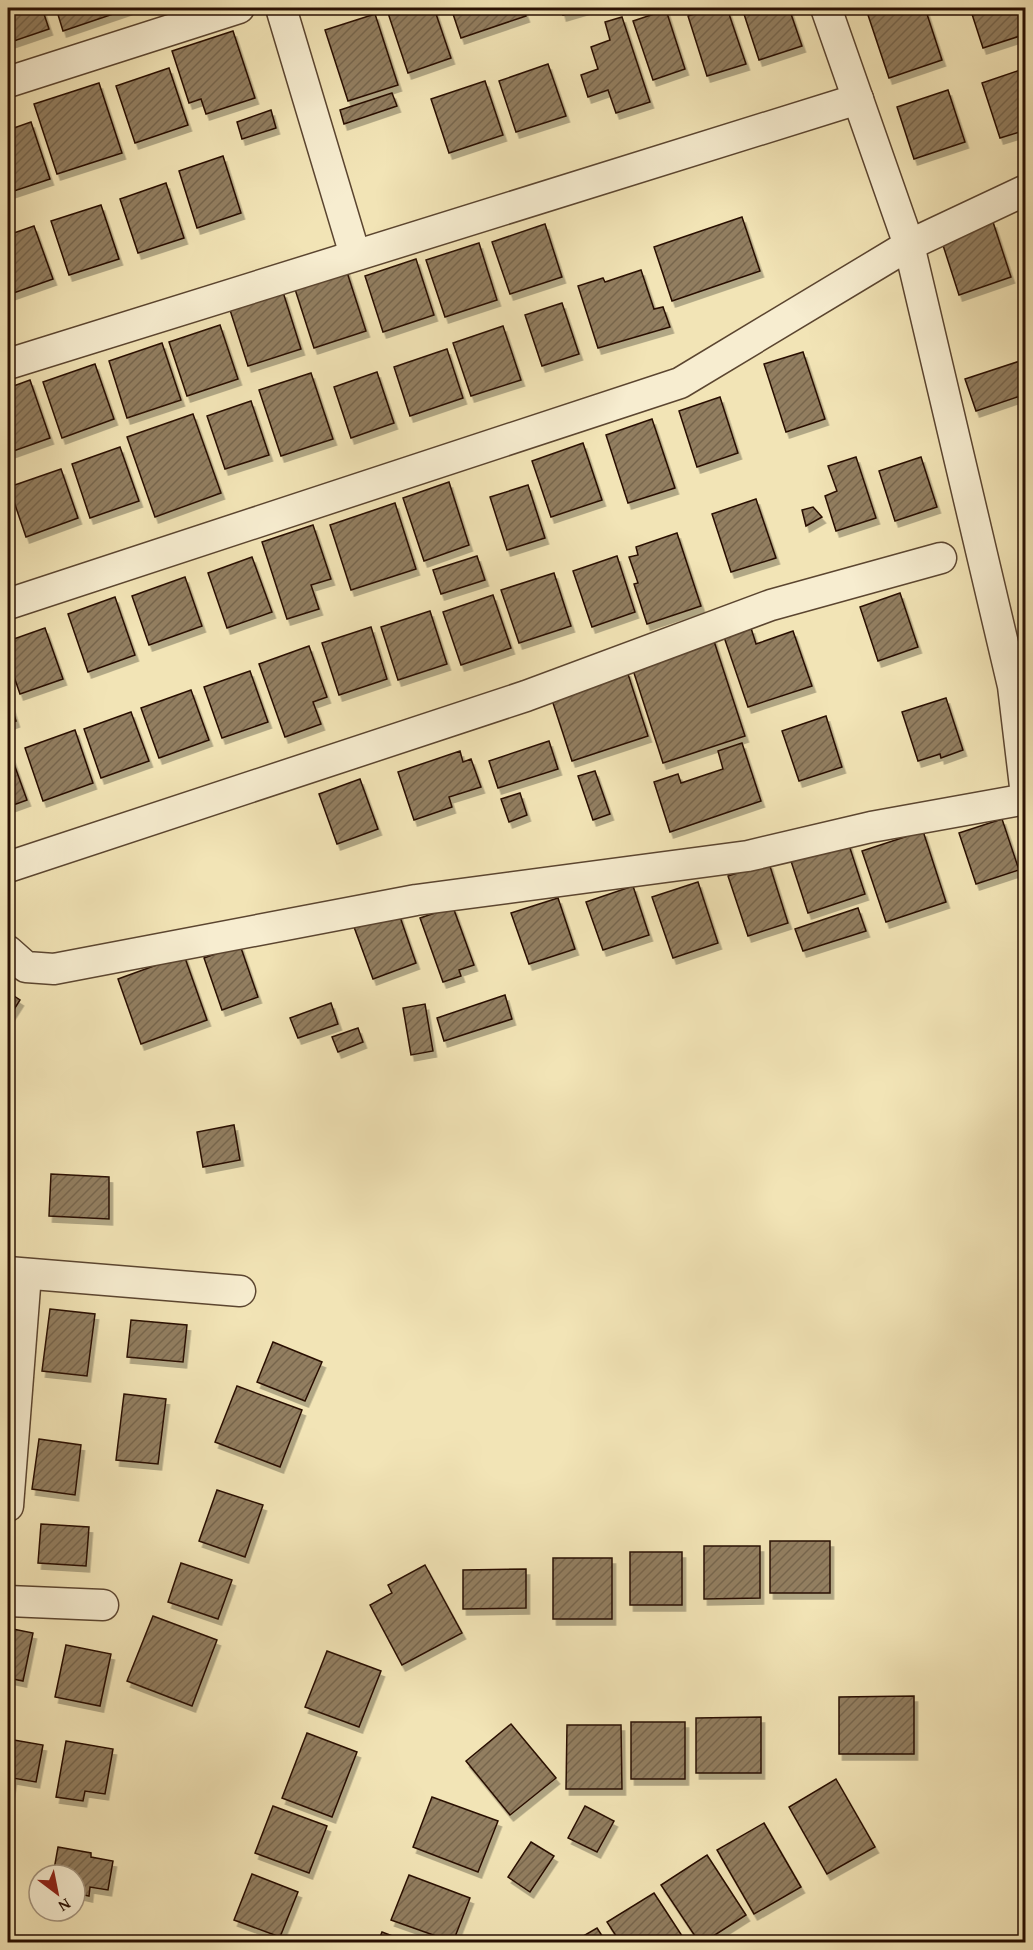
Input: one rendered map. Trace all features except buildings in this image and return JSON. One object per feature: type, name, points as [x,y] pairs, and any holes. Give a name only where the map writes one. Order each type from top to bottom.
[{"type":"street","points":[[8,82],[239,8]]},
{"type":"street","points":[[281,8],[355,255]]},
{"type":"street","points":[[8,951],[26,967],[54,969],[416,900],[748,856],[871,827],[1026,797],[1013,686],[909,245],[826,8]]},
{"type":"street","points":[[8,364],[858,99]]},
{"type":"street","points":[[8,604],[680,383],[909,245],[1026,190]]},
{"type":"street","points":[[8,867],[526,696],[771,605],[941,558]]},
{"type":"street","points":[[8,1506],[17,1273],[240,1291]]},
{"type":"street","points":[[8,1601],[103,1605]]}]
